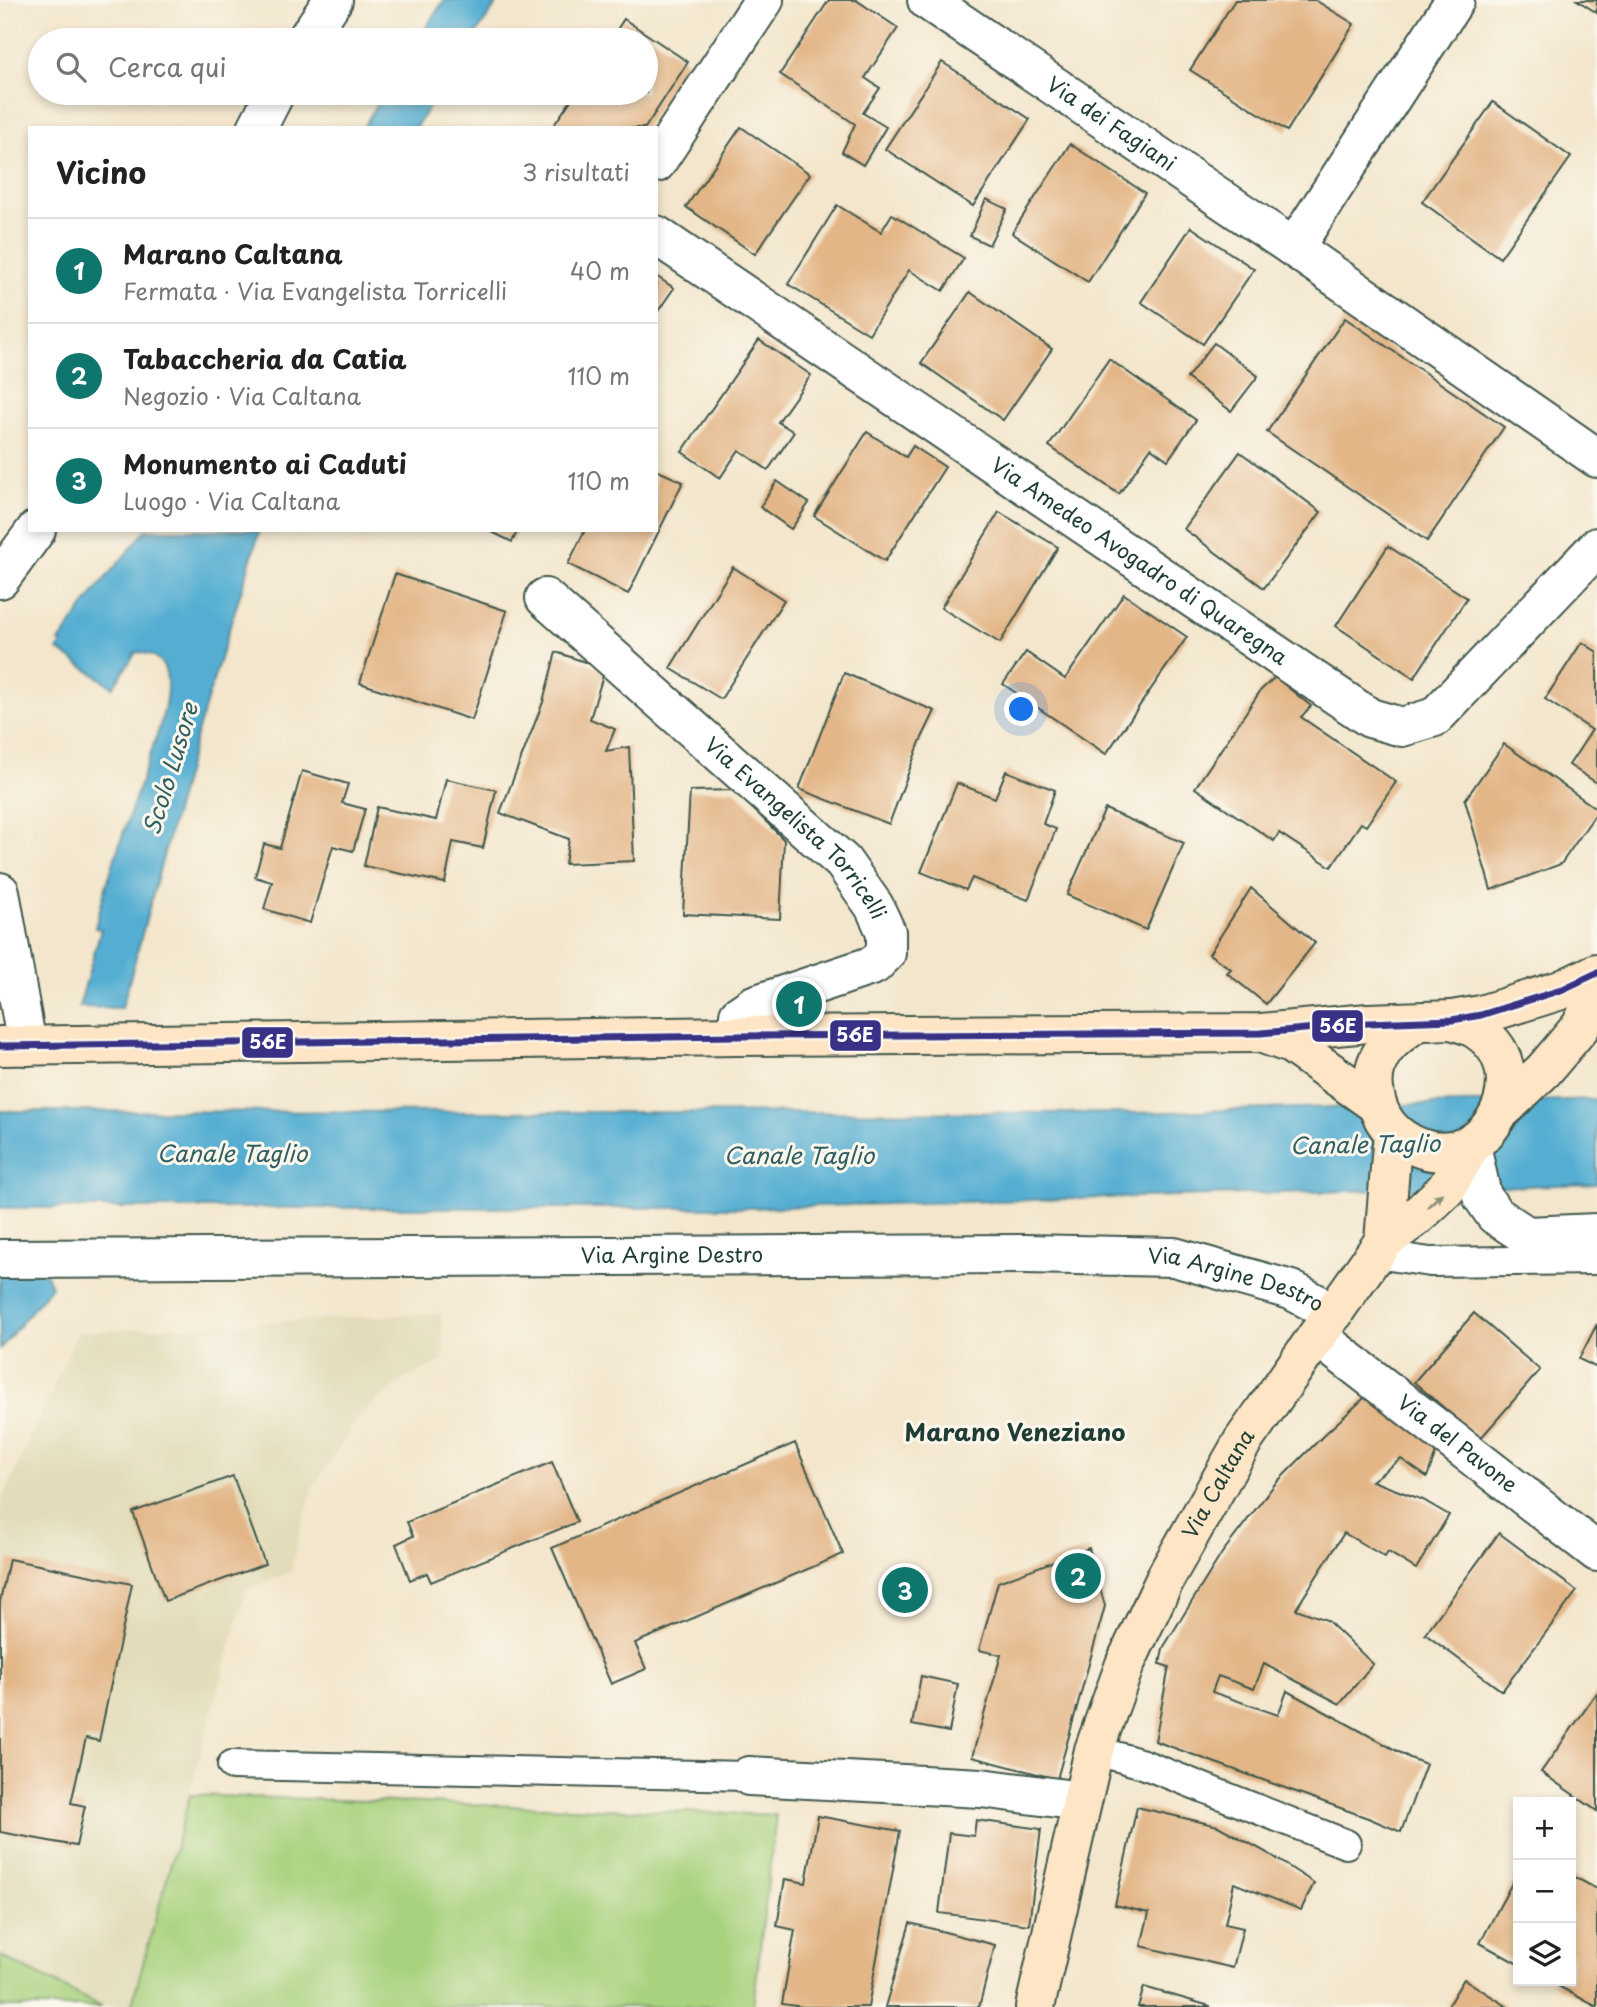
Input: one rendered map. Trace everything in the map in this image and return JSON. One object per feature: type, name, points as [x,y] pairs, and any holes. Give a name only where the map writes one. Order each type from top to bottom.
[{"type":"main road","points":[[14,1046],[738,1036],[1261,1034],[1368,1023],[1435,1021],[1488,1014],[1561,990],[1597,973]]},
{"type":"main road","points":[[1504,1093],[1544,1070],[1581,1026],[1597,993]]},
{"type":"main road","points":[[1261,1034],[1291,1044],[1381,1107],[1416,1148],[1443,1152],[1471,1145],[1489,1131],[1504,1093],[1497,1050],[1477,1030],[1435,1021],[1394,1037],[1378,1058],[1381,1107],[1380,1248]]},
{"type":"main road","name":"Via Caltana","points":[[1035,2007],[1094,1750],[1125,1664],[1168,1573],[1243,1441],[1325,1325],[1380,1248],[1446,1189],[1471,1145]]},
{"type":"street","points":[[314,28],[333,0]]},
{"type":"street","points":[[658,160],[764,0]]},
{"type":"street","name":"Via dei Fagiani","points":[[927,0],[1294,248],[1597,458]]},
{"type":"street","points":[[1294,248],[1455,0]]},
{"type":"street","points":[[258,126],[269,105]]},
{"type":"street","name":"Via Amedeo Avogadro di Quaregna","points":[[658,236],[1370,718],[1402,727],[1435,717],[1597,547]]},
{"type":"street","points":[[0,579],[35,532]]},
{"type":"street","name":"Via Evangelista Torricelli","points":[[545,598],[843,862],[874,906],[886,932],[886,953],[874,965],[754,1005],[739,1015],[738,1036]]},
{"type":"street","points":[[0,892],[14,1046]]},
{"type":"street","points":[[1471,1145],[1482,1196],[1495,1214],[1527,1236],[1597,1233]]},
{"type":"street","name":"Via Argine Destro","points":[[0,1259],[1011,1254],[1174,1256],[1291,1290],[1325,1325]]},
{"type":"street","name":"Via del Pavone","points":[[1325,1325],[1597,1552]]},
{"type":"street","points":[[749,1776],[981,1788],[1082,1801]]},
{"type":"lane","points":[[1380,1248],[1430,1262],[1597,1260]]},
{"type":"lane","points":[[1094,1750],[1143,1765],[1346,1844]]},
{"type":"lane","points":[[232,1765],[749,1776]]},
{"type":"shaded area","points":[[441,1313],[444,1360],[403,1380],[362,1413],[314,1486],[296,1545],[292,1572],[246,1590],[131,2007],[102,2007],[0,1956],[0,1505],[78,1332]]},
{"type":"green space","points":[[190,1795],[776,1815],[753,2007],[131,2007]]},
{"type":"green space","points":[[0,1956],[102,2007],[0,2007]]},
{"type":"water","points":[[444,0],[499,0],[480,28],[426,28]]},
{"type":"water","points":[[376,105],[430,105],[416,126],[364,126]]},
{"type":"water","name":"Scolo Lusore","points":[[144,532],[259,532],[196,736],[122,1008],[79,1007],[101,929],[95,928],[100,908],[160,726],[167,681],[162,663],[149,654],[136,652],[113,687],[58,650],[62,644],[59,642],[98,587]]},
{"type":"water","name":"Canale Taglio","points":[[1597,1099],[1597,1184],[746,1208],[0,1208],[0,1111],[1133,1113]]},
{"type":"water","points":[[45,1272],[51,1287],[0,1349],[0,1273]]},
{"type":"building","points":[[829,0],[856,0],[898,28],[865,78],[880,88],[863,113],[886,127],[863,165],[842,152],[855,124],[780,74]]},
{"type":"building","points":[[1235,0],[1315,0],[1354,24],[1287,131],[1190,70]]},
{"type":"building","points":[[1577,0],[1597,0],[1597,13]]},
{"type":"building","points":[[624,19],[637,28],[618,28]]},
{"type":"building","points":[[658,42],[688,62],[646,126],[554,125],[568,105],[658,105]]},
{"type":"building","points":[[942,62],[1030,119],[973,206],[885,149]]},
{"type":"building","points":[[1493,102],[1571,157],[1500,258],[1422,202]]},
{"type":"building","points":[[741,127],[810,174],[755,254],[686,207]]},
{"type":"building","points":[[1070,144],[1145,193],[1088,282],[1012,233]]},
{"type":"building","points":[[986,199],[1007,209],[989,245],[970,236]]},
{"type":"building","points":[[837,205],[881,232],[892,214],[964,258],[943,291],[909,270],[869,334],[788,284]]},
{"type":"building","points":[[1191,227],[1254,269],[1203,344],[1141,302]]},
{"type":"building","points":[[658,277],[674,288],[658,311]]},
{"type":"building","points":[[970,292],[1052,349],[1003,420],[921,363]]},
{"type":"building","points":[[1345,318],[1504,427],[1427,541],[1267,432]]},
{"type":"building","points":[[759,340],[811,375],[778,422],[794,432],[768,470],[739,450],[720,478],[682,452]]},
{"type":"building","points":[[1214,343],[1258,376],[1231,411],[1187,378]]},
{"type":"building","points":[[1109,359],[1196,420],[1168,460],[1151,448],[1119,494],[1049,446]]},
{"type":"building","points":[[867,432],[906,457],[913,446],[945,467],[885,561],[814,516]]},
{"type":"building","points":[[1240,452],[1321,512],[1264,588],[1184,529]]},
{"type":"building","points":[[658,471],[683,482],[628,594],[568,564],[584,532],[658,532]]},
{"type":"building","points":[[777,481],[809,503],[791,529],[760,507]]},
{"type":"building","points":[[999,512],[1058,547],[1000,643],[941,608]]},
{"type":"building","points":[[492,532],[517,532],[512,542]]},
{"type":"building","points":[[1388,546],[1467,598],[1414,678],[1336,626]]},
{"type":"building","points":[[733,567],[784,600],[721,699],[670,668]]},
{"type":"building","points":[[395,574],[507,611],[472,720],[360,683]]},
{"type":"building","points":[[1124,594],[1187,637],[1106,754],[1003,684],[1026,652],[1065,679]]},
{"type":"building","points":[[1582,642],[1597,652],[1597,783],[1569,765],[1592,730],[1545,699]]},
{"type":"building","points":[[556,652],[605,669],[590,719],[615,729],[606,751],[629,747],[634,861],[565,864],[569,839],[500,813],[543,702]]},
{"type":"building","points":[[844,673],[935,711],[920,742],[889,824],[799,789]]},
{"type":"building","points":[[1275,677],[1311,706],[1301,717],[1396,782],[1366,826],[1361,823],[1331,867],[1279,833],[1274,841],[1195,788],[1261,690]]},
{"type":"building","points":[[1504,744],[1597,809],[1597,812],[1561,864],[1491,890],[1465,800]]},
{"type":"building","points":[[302,771],[348,784],[342,803],[365,809],[353,851],[333,846],[310,923],[264,909],[272,882],[255,877],[264,844],[280,848]]},
{"type":"building","points":[[1006,771],[1055,790],[1043,824],[1056,829],[1028,900],[972,878],[966,890],[921,872],[957,783],[995,798]]},
{"type":"building","points":[[446,779],[496,790],[483,848],[453,842],[445,883],[364,866],[377,807],[436,820]]},
{"type":"building","points":[[735,790],[784,840],[780,919],[683,914],[690,791]]},
{"type":"building","points":[[1105,809],[1184,843],[1146,930],[1067,895]]},
{"type":"building","points":[[1251,888],[1315,943],[1266,1004],[1227,973],[1231,969],[1209,954]]},
{"type":"building","points":[[1474,1313],[1540,1370],[1480,1439],[1414,1382]]},
{"type":"building","points":[[1597,1324],[1597,1368],[1579,1359]]},
{"type":"building","points":[[1375,1388],[1439,1444],[1427,1477],[1401,1459],[1372,1481],[1423,1500],[1449,1515],[1416,1569],[1388,1552],[1385,1557],[1344,1533],[1296,1609],[1327,1620],[1373,1664],[1340,1704],[1264,1664],[1254,1689],[1218,1676],[1212,1692],[1278,1715],[1287,1691],[1410,1758],[1426,1764],[1401,1832],[1155,1741],[1169,1667],[1160,1664],[1163,1648],[1222,1553],[1275,1484]]},
{"type":"building","points":[[795,1443],[843,1554],[635,1643],[646,1669],[611,1684],[552,1548]]},
{"type":"building","points":[[552,1462],[577,1522],[431,1582],[427,1573],[410,1580],[396,1544],[413,1536],[407,1522]]},
{"type":"building","points":[[233,1476],[265,1564],[165,1601],[133,1512]]},
{"type":"building","points":[[1499,1533],[1577,1591],[1502,1691],[1425,1634]]},
{"type":"building","points":[[1089,1548],[1105,1606],[1057,1779],[972,1757],[1001,1655],[979,1650],[998,1582]]},
{"type":"building","points":[[9,1559],[132,1584],[99,1741],[86,1738],[71,1803],[85,1806],[76,1846],[0,1832],[0,1602]]},
{"type":"building","points":[[921,1676],[958,1684],[949,1732],[912,1725]]},
{"type":"building","points":[[1597,1693],[1597,1811],[1541,1772]]},
{"type":"building","points":[[1137,1807],[1218,1826],[1271,1855],[1314,1883],[1301,1910],[1234,1883],[1225,1924],[1243,1928],[1233,1968],[1141,1946],[1149,1913],[1115,1905]]},
{"type":"building","points":[[818,1816],[900,1831],[868,2007],[803,2007],[782,2004],[795,1930],[777,1926],[785,1879],[806,1883]]},
{"type":"building","points":[[976,1820],[1041,1829],[1029,1925],[939,1913],[949,1833],[974,1836]]},
{"type":"building","points":[[1576,1878],[1597,1889],[1597,2007],[1558,1986],[1576,1986]]},
{"type":"building","points":[[1513,1881],[1513,1961],[1480,1943]]},
{"type":"building","points":[[910,1923],[995,1945],[979,2007],[885,2007]]},
{"type":"building","points":[[1464,1979],[1508,2007],[1447,2007]]},
{"type":"building","points":[[1144,1987],[1210,2006],[1210,2007],[1138,2007]]},
{"type":"transit line","name":"56E","points":[[0,1046],[738,1036],[1261,1033],[1368,1023],[1452,1020],[1481,1015],[1561,990],[1597,973]]},
{"type":"place","name":"Marano Caltana","points":[[799,1004]]},
{"type":"place","name":"Tabaccheria da Catia","points":[[1078,1576]]},
{"type":"place","name":"Monumento ai Caduti","points":[[905,1590]]},
{"type":"district","name":"Marano Veneziano","points":[[1015,1433]]}]
